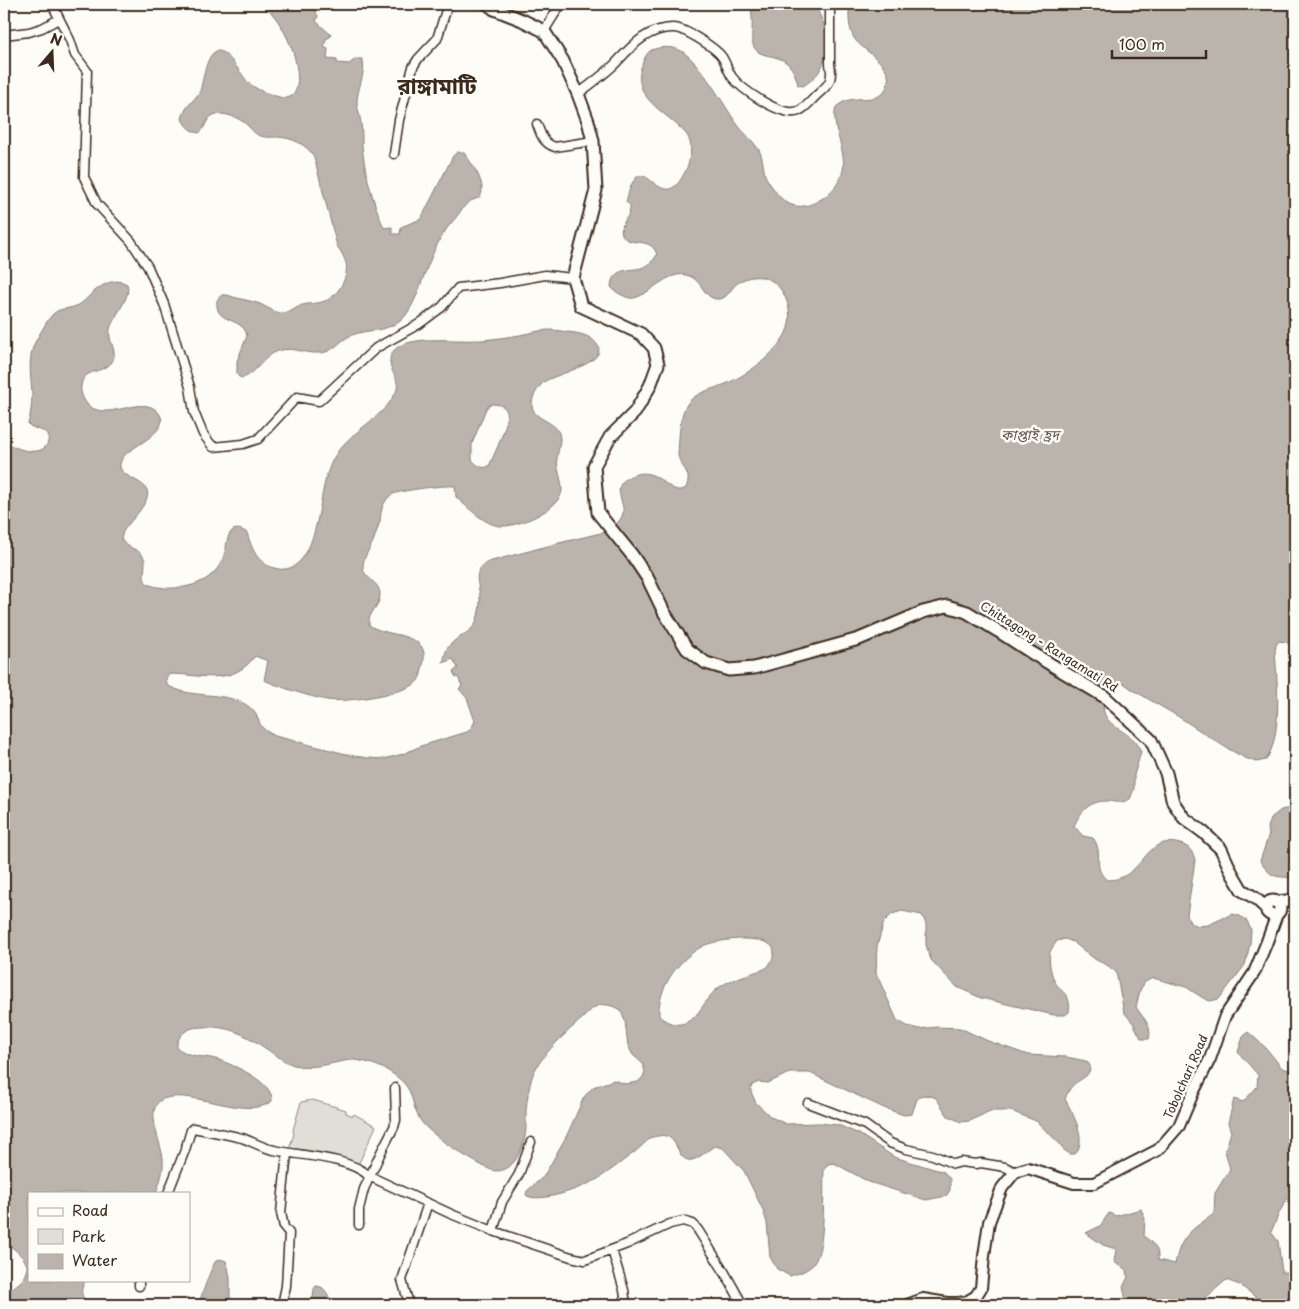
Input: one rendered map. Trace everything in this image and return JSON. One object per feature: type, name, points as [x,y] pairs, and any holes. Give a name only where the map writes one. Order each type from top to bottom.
[{"type":"highway","points":[[488,4],[494,9],[544,31],[563,61],[588,122],[593,141],[596,190],[573,278]]},
{"type":"highway","name":"Chittagong - Rangamati Rd","points":[[573,278],[581,306],[641,334],[654,348],[658,364],[650,386],[635,412],[610,437],[594,466],[598,513],[632,555],[648,579],[664,612],[687,649],[706,663],[729,670],[754,668],[858,640],[923,612],[947,606],[967,612],[1106,697],[1150,740],[1166,773],[1173,802],[1184,818],[1221,849],[1242,890],[1272,908],[1294,900]]},
{"type":"main road","name":"Tobolchari Road","points":[[1015,1172],[1028,1168],[1074,1183],[1094,1183],[1158,1150],[1179,1126],[1210,1059],[1225,1016],[1254,973],[1270,932],[1272,908]]},
{"type":"main road","points":[[907,1305],[923,1299],[958,1303],[968,1301],[976,1296],[981,1288],[989,1222],[1002,1188],[1015,1172]]},
{"type":"street","points":[[54,4],[54,8],[70,40],[75,55],[87,71],[84,177],[97,204],[131,241],[148,268],[164,304],[190,387],[194,412],[203,434],[212,447],[243,444],[258,439],[298,397],[319,401],[376,348],[419,324],[442,307],[458,288],[545,275],[573,278]]},
{"type":"street","points":[[394,154],[399,120],[413,67],[418,58],[437,39],[448,4]]},
{"type":"street","points":[[544,31],[561,4]]},
{"type":"street","points":[[578,94],[644,37],[662,29],[676,28],[711,46],[722,56],[733,79],[763,102],[778,109],[795,112],[801,109],[830,82],[832,73],[830,64],[830,8]]},
{"type":"street","points":[[4,35],[29,32],[42,28],[59,18]]},
{"type":"street","points":[[537,124],[542,138],[548,144],[555,147],[593,141]]},
{"type":"street","points":[[358,1225],[360,1199],[396,1120],[395,1088]]},
{"type":"street","points":[[808,1103],[865,1125],[890,1143],[934,1155],[954,1164],[961,1162],[981,1163],[1005,1167],[1015,1172]]},
{"type":"street","points":[[168,1192],[193,1128],[242,1138],[262,1147],[287,1153],[336,1161],[356,1167],[369,1176],[493,1231],[585,1260],[670,1224],[683,1221],[693,1224],[698,1230],[726,1273],[743,1305]]},
{"type":"street","points":[[493,1231],[502,1202],[519,1174],[532,1142]]},
{"type":"street","points":[[282,1305],[286,1286],[289,1233],[284,1227],[281,1213],[287,1153]]},
{"type":"street","points":[[409,1304],[402,1280],[428,1203]]},
{"type":"street","points":[[612,1250],[624,1290],[626,1305]]},
{"type":"green space","points":[[313,1100],[346,1110],[346,1113],[353,1116],[354,1114],[376,1126],[358,1165],[326,1156],[289,1149],[301,1102]]},
{"type":"water","points":[[262,4],[311,4],[318,16],[316,21],[331,35],[326,39],[324,47],[328,49],[327,59],[337,60],[337,63],[349,64],[356,59],[362,59],[364,68],[357,104],[361,123],[363,156],[370,188],[384,228],[392,227],[392,234],[400,234],[401,227],[421,219],[453,156],[457,152],[464,153],[473,166],[481,181],[482,193],[481,196],[467,204],[443,234],[414,301],[399,322],[381,329],[352,335],[329,351],[314,353],[289,349],[278,351],[243,378],[237,374],[237,361],[247,336],[241,326],[222,316],[218,310],[218,298],[222,295],[227,295],[260,304],[273,311],[287,313],[302,305],[320,303],[330,299],[342,285],[346,274],[346,263],[337,246],[314,157],[311,152],[299,143],[289,139],[258,135],[243,121],[226,114],[217,114],[210,117],[199,133],[189,128],[182,119],[185,110],[200,91],[210,57],[217,51],[225,54],[248,82],[258,89],[279,97],[288,98],[294,94],[298,78],[292,50],[278,22]]},
{"type":"water","points":[[750,4],[814,4],[825,28],[827,48],[820,70],[809,82],[803,86],[798,85],[789,65],[776,57],[758,52],[754,47]]},
{"type":"water","name":"কাপ্তাই হ্রদ","points":[[849,4],[1295,4],[1295,653],[1287,642],[1279,641],[1276,645],[1278,707],[1275,736],[1266,760],[1256,762],[1225,747],[1122,683],[1108,694],[1103,710],[1109,721],[1135,741],[1141,752],[1134,775],[1134,789],[1130,799],[1127,801],[1101,801],[1090,805],[1083,811],[1074,826],[1083,836],[1093,838],[1098,849],[1100,870],[1107,880],[1113,880],[1126,875],[1156,846],[1163,843],[1171,842],[1188,848],[1195,860],[1187,915],[1190,923],[1199,926],[1208,925],[1232,914],[1240,916],[1247,921],[1251,930],[1245,965],[1219,999],[1210,1001],[1186,987],[1153,978],[1145,982],[1140,990],[1136,1007],[1150,1030],[1149,1039],[1143,1039],[1124,1012],[1116,972],[1096,960],[1073,942],[1065,939],[1057,941],[1049,955],[1051,970],[1056,984],[1069,1001],[1069,1012],[1065,1015],[1054,1015],[981,998],[957,987],[931,960],[926,945],[926,924],[922,915],[902,911],[892,914],[884,922],[877,946],[876,973],[897,1020],[907,1026],[919,1029],[937,1027],[960,1028],[988,1041],[1028,1055],[1066,1057],[1086,1061],[1090,1065],[1089,1072],[1072,1087],[1065,1099],[1080,1134],[1079,1148],[1075,1154],[1070,1154],[1036,1121],[1011,1111],[990,1111],[970,1121],[961,1122],[948,1116],[936,1098],[923,1095],[917,1099],[912,1114],[904,1115],[884,1108],[810,1073],[789,1073],[768,1083],[759,1082],[754,1084],[751,1087],[751,1092],[756,1103],[771,1117],[786,1124],[819,1123],[838,1125],[859,1134],[894,1157],[944,1172],[950,1179],[950,1190],[946,1196],[926,1200],[869,1182],[834,1163],[828,1164],[824,1169],[824,1204],[818,1255],[809,1268],[790,1276],[777,1269],[770,1257],[767,1223],[763,1210],[744,1171],[723,1148],[715,1146],[695,1159],[687,1160],[670,1138],[665,1136],[654,1137],[596,1180],[552,1196],[534,1198],[527,1196],[527,1191],[544,1176],[567,1135],[584,1097],[593,1087],[614,1080],[625,1084],[638,1082],[643,1077],[645,1072],[643,1064],[633,1055],[628,1046],[625,1021],[620,1009],[604,1005],[594,1008],[547,1052],[532,1077],[526,1110],[524,1142],[514,1162],[500,1171],[489,1169],[472,1160],[431,1132],[419,1118],[411,1094],[405,1084],[393,1074],[380,1067],[354,1060],[305,1067],[294,1065],[236,1032],[214,1027],[192,1028],[181,1035],[177,1048],[190,1055],[219,1060],[252,1075],[267,1087],[272,1101],[262,1106],[249,1108],[189,1097],[163,1099],[157,1103],[154,1110],[154,1118],[163,1163],[156,1192],[28,1192],[28,1282],[85,1282],[82,1287],[82,1293],[89,1305],[4,1305],[4,1292],[21,1281],[27,1273],[27,1268],[22,1257],[4,1240],[4,440],[16,448],[32,451],[39,451],[48,442],[48,434],[28,424],[32,401],[31,353],[47,322],[56,312],[80,304],[104,285],[115,281],[127,284],[127,295],[110,329],[114,358],[108,366],[85,376],[81,391],[87,404],[95,409],[104,411],[134,406],[151,407],[162,418],[161,425],[157,431],[129,451],[121,462],[120,467],[123,472],[144,486],[148,495],[121,539],[144,558],[145,581],[155,586],[166,588],[193,585],[209,577],[220,564],[229,535],[235,529],[247,533],[256,555],[268,566],[287,569],[297,564],[305,555],[311,542],[326,479],[333,459],[347,441],[381,412],[395,394],[397,381],[390,362],[393,351],[398,347],[421,340],[482,340],[549,330],[580,334],[594,341],[599,348],[597,355],[591,361],[544,382],[533,398],[532,404],[535,413],[555,427],[560,438],[557,460],[562,490],[560,497],[554,504],[537,516],[527,520],[507,526],[499,526],[489,523],[478,516],[460,501],[456,497],[455,486],[398,492],[390,496],[384,504],[374,539],[363,564],[366,575],[377,586],[380,593],[380,598],[370,616],[369,625],[381,631],[404,636],[421,646],[424,651],[424,660],[420,676],[415,683],[396,692],[371,697],[335,701],[327,700],[264,680],[268,661],[255,656],[237,672],[227,675],[206,677],[172,674],[166,678],[167,685],[185,692],[224,697],[243,703],[250,707],[263,728],[275,736],[354,756],[384,759],[467,732],[475,721],[467,698],[459,689],[462,686],[458,677],[453,672],[458,668],[453,659],[443,663],[448,647],[473,628],[475,624],[480,605],[477,579],[482,566],[488,562],[605,532],[616,524],[622,516],[623,508],[619,489],[624,480],[631,476],[641,473],[649,474],[674,489],[686,488],[688,478],[678,455],[681,423],[689,401],[699,394],[728,383],[756,367],[780,342],[789,324],[789,307],[782,291],[770,280],[762,277],[751,277],[742,280],[725,297],[720,299],[709,296],[697,281],[686,275],[671,277],[634,298],[623,296],[611,287],[614,276],[618,273],[644,267],[657,255],[650,245],[629,240],[622,234],[622,227],[630,209],[630,205],[626,202],[632,183],[641,176],[646,177],[663,189],[670,189],[677,185],[684,174],[690,154],[690,144],[687,135],[655,107],[644,93],[640,77],[645,57],[653,49],[666,47],[680,50],[690,58],[705,75],[739,127],[759,150],[765,175],[777,194],[790,205],[807,205],[819,201],[831,192],[842,174],[844,166],[835,124],[836,107],[847,100],[874,98],[882,94],[888,82],[888,74],[884,67],[854,38],[849,17]],"holes":[[[492,404],[505,408],[507,414],[506,421],[489,466],[482,467],[472,460],[472,444],[487,407]],[[750,939],[763,941],[772,947],[774,951],[769,966],[734,979],[718,988],[696,1015],[687,1022],[672,1024],[659,1016],[659,1005],[666,984],[687,957],[705,945]]]},
{"type":"water","points":[[1295,807],[1295,878],[1274,876],[1260,861],[1269,834],[1268,827],[1272,817],[1281,810]]},
{"type":"water","points":[[1248,1032],[1266,1048],[1282,1068],[1289,1070],[1295,1065],[1295,1193],[1291,1193],[1280,1211],[1271,1232],[1278,1241],[1282,1272],[1295,1273],[1295,1305],[1264,1305],[1240,1285],[1226,1280],[1199,1305],[1120,1305],[1126,1300],[1123,1287],[1128,1277],[1127,1270],[1114,1262],[1116,1249],[1103,1245],[1086,1233],[1100,1226],[1109,1213],[1116,1216],[1141,1209],[1145,1219],[1144,1236],[1156,1249],[1158,1260],[1175,1264],[1180,1246],[1188,1234],[1214,1214],[1215,1193],[1230,1169],[1225,1151],[1231,1132],[1228,1123],[1234,1099],[1243,1102],[1257,1087],[1258,1075],[1238,1052],[1243,1037]]},
{"type":"water","points":[[220,1259],[226,1261],[228,1267],[230,1305],[198,1305],[212,1268],[216,1261]]},
{"type":"water","points":[[316,1286],[325,1290],[332,1305],[312,1305]]},
{"type":"district","name":"রাঙ্গামাটি","points":[[437,86]]}]
